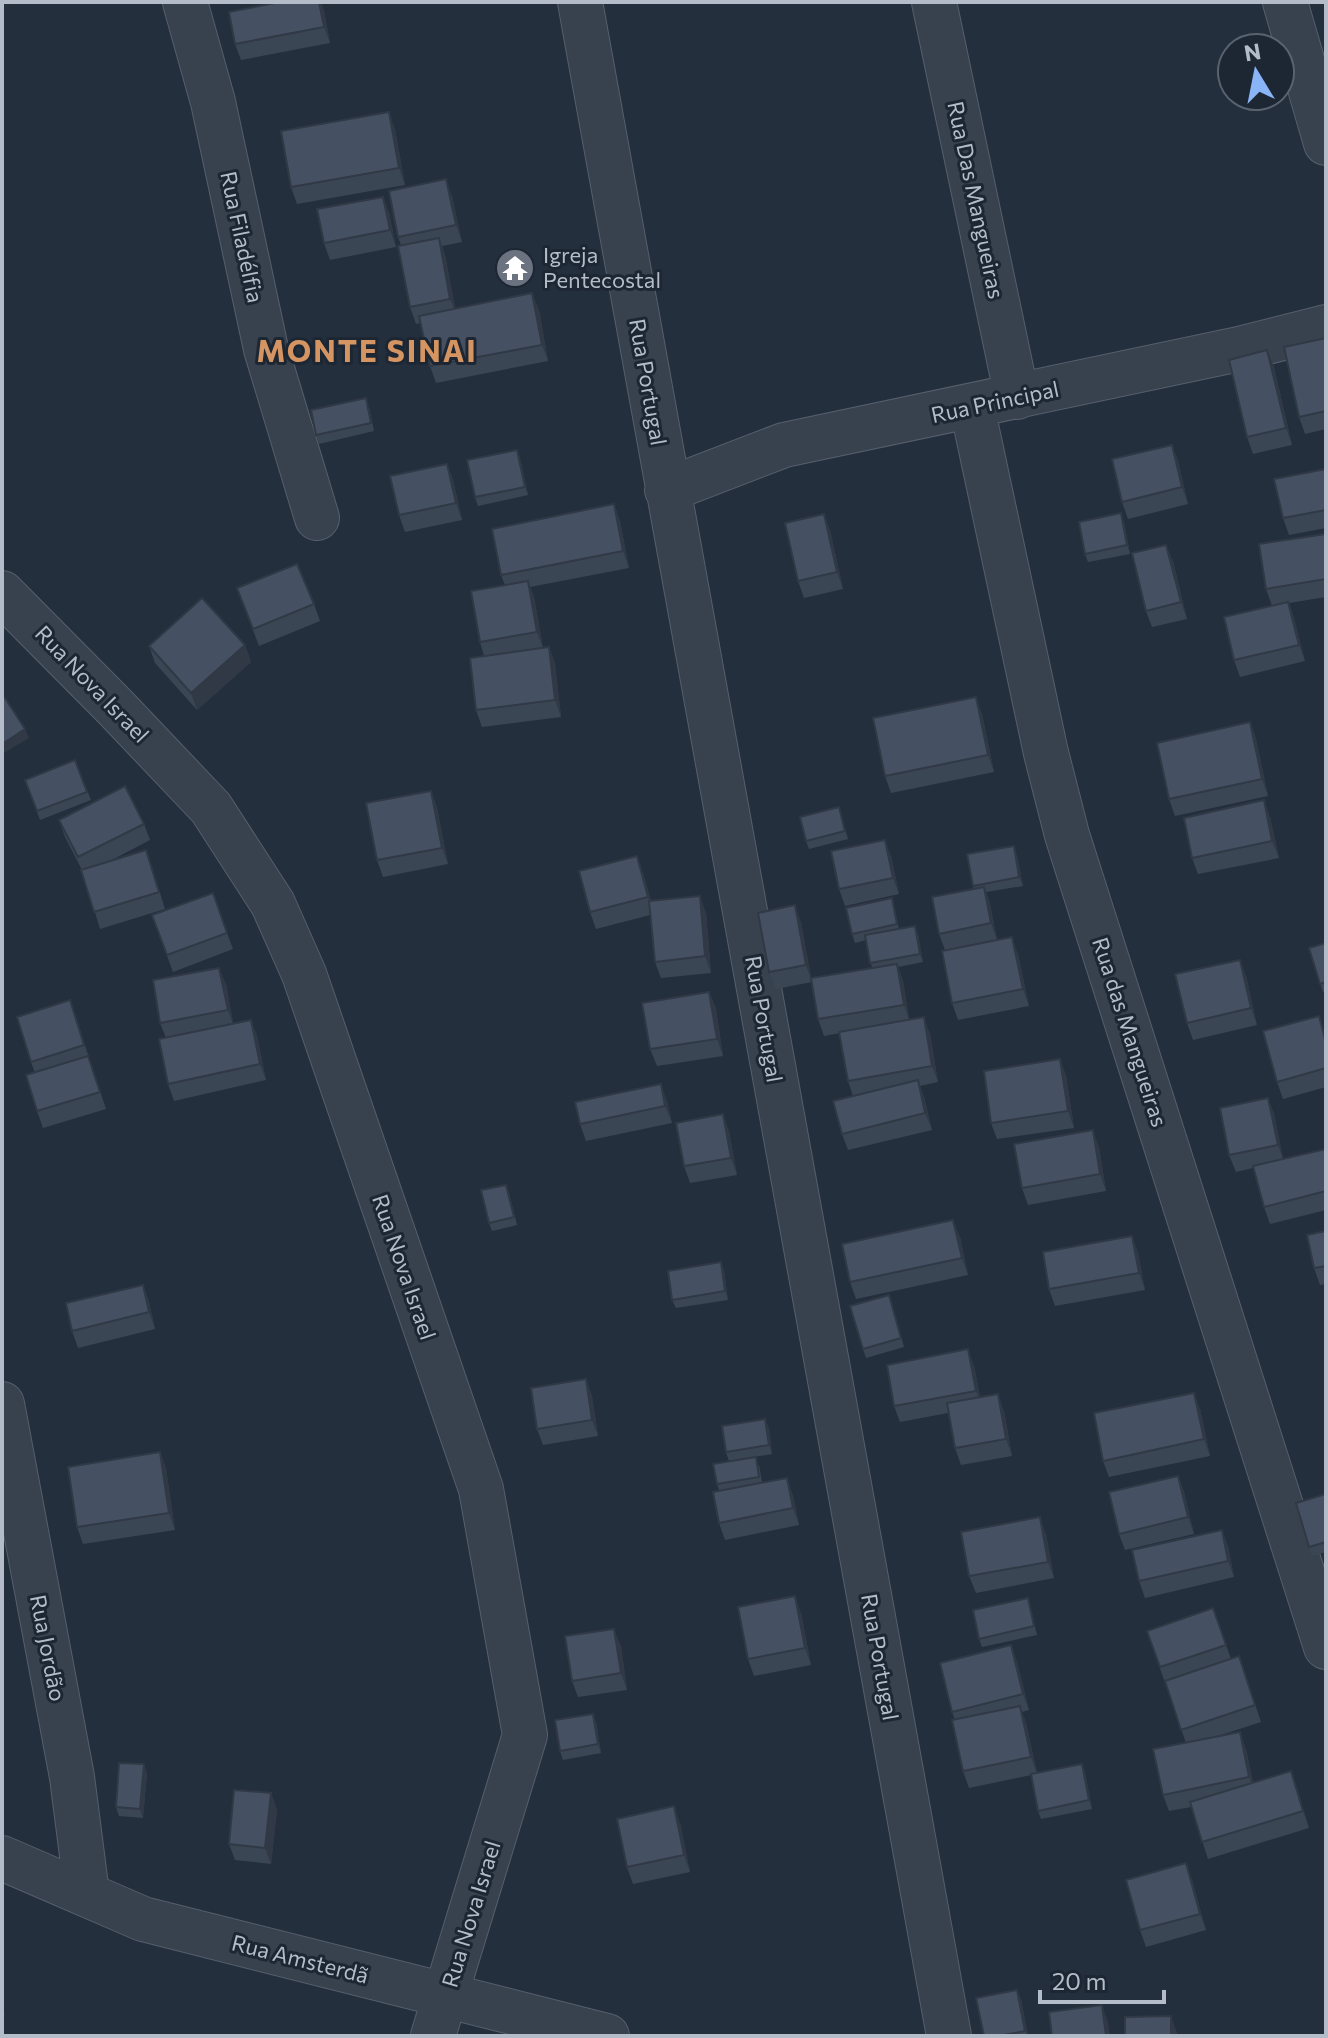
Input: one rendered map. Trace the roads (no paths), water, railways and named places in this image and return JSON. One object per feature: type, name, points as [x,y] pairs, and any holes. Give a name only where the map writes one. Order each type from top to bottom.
[{"type":"street","name":"Rua Filadélfia","points":[[185,2],[213,102],[266,349],[317,518]]},
{"type":"street","name":"Rua Portugal","points":[[580,2],[949,2036]]},
{"type":"street","name":"Rua Das Mangueiras","points":[[934,2],[1017,397]]},
{"type":"street","points":[[1285,2],[1326,143]]},
{"type":"street","name":"Rua Principal","points":[[667,490],[784,445],[1239,349],[1326,327]]},
{"type":"street","name":"Rua das Mangueiras","points":[[972,407],[1043,738],[1067,835],[1326,1647]]},
{"type":"street","name":"Rua Nova Israel","points":[[2,593],[211,808],[273,904],[304,974],[481,1489],[525,1735],[440,2016]]},
{"type":"street","name":"Rua Jordão","points":[[2,1404],[72,1777],[87,1894]]},
{"type":"street","name":"Rua Amsterdã","points":[[2,1858],[143,1919],[440,2016],[607,2036]]},
{"type":"place","name":"Igreja Pentecostal","points":[[515,268]]},
{"type":"district","name":"MONTE SINAI","points":[[367,352]]}]
